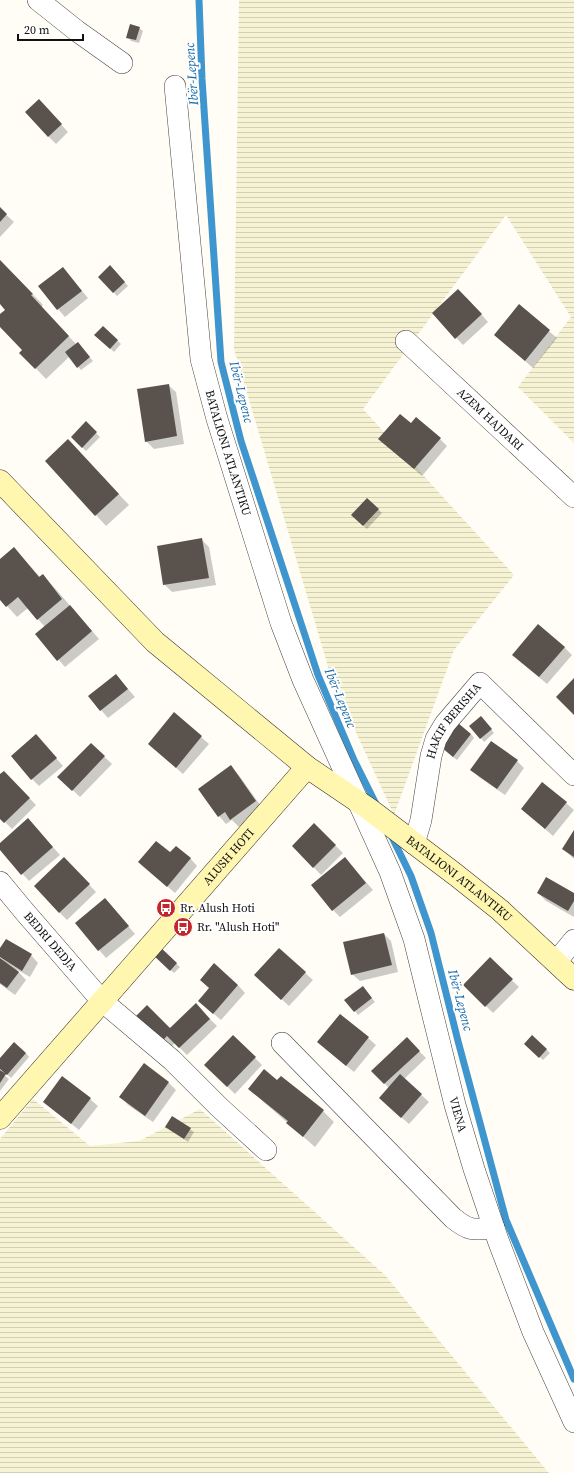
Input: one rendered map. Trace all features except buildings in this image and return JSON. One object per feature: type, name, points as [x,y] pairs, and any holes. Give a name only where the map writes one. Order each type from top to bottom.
[{"type":"street","points":[[38,0],[77,31],[122,63]]},
{"type":"street","name":"BATALIONI ATLANTIKU","points":[[175,86],[201,359],[217,419],[281,623],[303,680],[363,805]]},
{"type":"street","name":"AZEM HAJDARI","points":[[406,341],[574,497]]},
{"type":"street","name":"BATALIONI ATLANTIKU","points":[[0,481],[155,642],[307,767],[363,805],[500,910],[574,979]]},
{"type":"street","name":"HAKIF BERISHA","points":[[414,844],[421,820],[431,756],[436,739],[445,724],[480,683],[574,775]]},
{"type":"street","name":"ALUSH HOTI","points":[[0,1118],[307,767]]},
{"type":"street","name":"VIENA","points":[[363,805],[390,872],[414,939],[455,1105],[474,1169],[494,1228],[533,1332],[574,1422]]},
{"type":"street","name":"BEDRI DEDJA","points":[[0,882],[102,1001]]},
{"type":"street","points":[[556,962],[574,940]]},
{"type":"street","points":[[102,1001],[172,1060],[219,1107],[266,1150]]},
{"type":"street","points":[[282,1043],[453,1218],[463,1226],[476,1229],[494,1228]]},
{"type":"shaded area","points":[[239,0],[574,0],[574,443],[518,387],[571,317],[506,215],[363,409],[514,575],[454,650],[394,815],[332,680],[234,349]]},
{"type":"shaded area","points":[[33,1099],[90,1146],[139,1141],[200,1109],[385,1275],[549,1473],[0,1473],[0,1139]]},
{"type":"waterway","name":"Ibër-Lepenc","points":[[199,0],[202,79],[221,362],[241,441],[318,675],[354,760],[377,806]]},
{"type":"waterway","name":"Ibër-Lepenc","points":[[391,835],[411,876],[431,933],[506,1220],[574,1379]]},
{"type":"place","name":"Rr. Alush Hoti","points":[[166,908]]},
{"type":"place","name":"Rr. \"Alush Hoti\"","points":[[183,927]]}]
